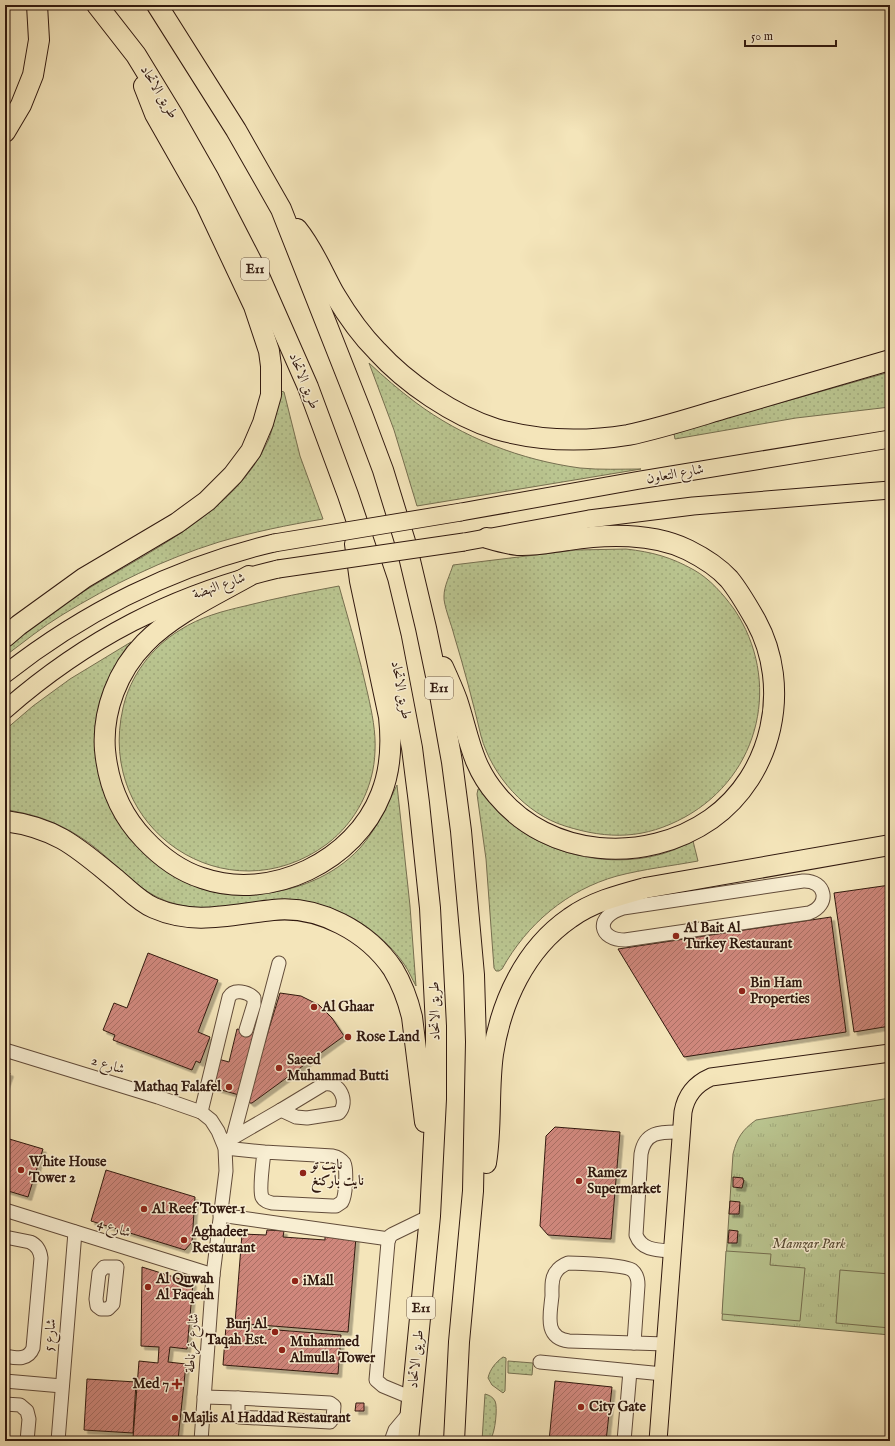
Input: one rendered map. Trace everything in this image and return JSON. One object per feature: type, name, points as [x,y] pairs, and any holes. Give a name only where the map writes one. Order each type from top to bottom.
[{"type":"highway","points":[[5,132],[21,105],[33,75],[39,40],[37,5]]},
{"type":"highway","name":"طريق الاتحاد","points":[[97,5],[136,55],[172,114],[209,179],[260,278],[308,388],[348,495],[378,584],[391,638],[412,748],[430,908],[434,967],[436,1099],[430,1216],[408,1441]]},
{"type":"highway","name":"E11","points":[[157,5],[236,130],[281,209],[383,470],[407,548],[440,695],[452,762],[461,831],[474,975],[476,1042],[473,1192],[459,1342],[454,1441]]},
{"type":"highway","points":[[5,637],[19,624],[84,578],[176,523],[207,501],[233,475],[251,451],[263,423],[271,395],[271,366],[269,351],[254,306],[205,202],[155,114],[147,94],[136,55]]},
{"type":"highway","points":[[281,209],[311,249],[335,295],[354,324],[376,351],[402,375],[430,396],[460,414],[495,428],[524,435],[560,439],[583,439],[627,435],[672,424],[890,360]]},
{"type":"highway","points":[[249,576],[172,620],[157,631],[144,644],[132,658],[122,674],[109,708],[106,726],[106,763],[110,782],[126,817],[151,847],[167,859],[201,878],[220,883],[240,884],[266,882],[298,875],[332,856],[348,843],[361,829],[372,812],[387,776],[391,750],[389,717],[360,581],[348,495]]},
{"type":"highway","points":[[426,628],[455,694],[469,745],[476,763],[497,795],[520,817],[541,832],[559,840],[584,846],[615,849],[635,848],[670,840],[688,832],[710,819],[726,806],[751,776],[767,741],[772,722],[774,684],[772,665],[760,627],[728,578],[712,565],[688,550],[668,543],[649,539],[612,535],[521,545],[487,538]]},
{"type":"highway","points":[[5,821],[19,823],[49,832],[65,840],[79,849],[140,900],[154,908],[170,914],[202,919],[275,910],[309,912],[326,917],[356,933],[370,943],[393,969],[401,984],[411,1011],[432,1174]]},
{"type":"highway","points":[[473,1192],[483,1173],[487,1155],[493,1055],[503,1012],[521,971],[550,934],[570,918],[586,908],[608,899],[645,888],[890,845]]},
{"type":"main road","name":"شارع التعاون","points":[[461,512],[890,439]]},
{"type":"main road","points":[[487,538],[589,519],[693,506],[890,490]]},
{"type":"main road","name":"شارع النهضة","points":[[5,674],[33,652],[72,627],[118,601],[152,584],[243,550],[274,543],[461,512]]},
{"type":"main road","name":"شارع النهضة","points":[[5,710],[25,692],[69,659],[106,636],[138,618],[211,588],[278,569],[487,538]]},
{"type":"main road","points":[[658,1441],[683,1112],[687,1098],[696,1086],[711,1077],[890,1053]]},
{"type":"street","points":[[703,877],[717,881],[744,879],[753,881],[765,887],[810,881],[816,883],[820,888],[823,894],[823,900],[815,911],[809,913],[625,940],[617,940],[610,936],[604,928],[604,921],[607,916],[623,908],[765,887],[775,874],[799,867],[809,859]]},
{"type":"street","points":[[227,1142],[279,963]]},
{"type":"street","points":[[201,1112],[229,997],[232,992],[249,994],[254,998],[254,1004],[246,1030]]},
{"type":"street","name":"شارع 2","points":[[5,1050],[158,1097],[201,1112]]},
{"type":"street","points":[[227,1142],[280,1110]]},
{"type":"street","name":"شارع غرناطة","points":[[201,1112],[211,1120],[227,1142],[226,1171],[213,1276],[201,1441]]},
{"type":"street","points":[[673,1251],[646,1248],[642,1245],[636,1235],[641,1154],[645,1142],[654,1134],[659,1132],[682,1132]]},
{"type":"street","points":[[227,1142],[264,1152],[333,1156],[340,1159],[345,1167],[344,1196],[342,1202],[336,1206],[332,1206],[272,1203],[265,1200],[261,1190],[264,1152]]},
{"type":"street","name":"شارع 4","points":[[5,1210],[213,1276]]},
{"type":"street","points":[[220,1215],[389,1239]]},
{"type":"street","points":[[391,1441],[395,1430],[411,1404],[376,1380],[389,1239],[393,1234],[430,1216]]},
{"type":"street","name":"شارع 5","points":[[58,1441],[75,1232]]},
{"type":"street","points":[[5,1237],[34,1244],[39,1250],[41,1258],[33,1348],[29,1355],[25,1357],[5,1356]]},
{"type":"street","points":[[117,1267],[120,1246]]},
{"type":"street","points":[[634,1343],[638,1279],[632,1270],[627,1268],[574,1263],[564,1265],[559,1268],[554,1277],[550,1327],[560,1339],[569,1341],[666,1344]]},
{"type":"street","points":[[540,1362],[630,1372],[663,1374]]},
{"type":"street","points":[[624,1441],[630,1372]]},
{"type":"street","points":[[5,1381],[62,1386]]},
{"type":"street","points":[[204,1396],[332,1403],[334,1406],[334,1418],[332,1421],[328,1422],[239,1417],[238,1398]]},
{"type":"street","points":[[5,1404],[20,1405],[27,1410],[29,1419],[27,1441]]},
{"type":"green space","points":[[369,363],[403,393],[433,415],[493,446],[536,459],[580,468],[641,469],[417,506],[394,430]]},
{"type":"green space","points":[[890,372],[890,407],[796,418],[675,439],[674,434],[705,424]]},
{"type":"green space","points":[[281,391],[284,392],[300,456],[323,519],[232,538],[178,556],[99,593],[62,615],[5,656],[5,649],[44,618],[86,590],[163,545],[213,510],[234,489],[253,466],[268,441],[276,412],[278,394]]},
{"type":"green space","points":[[626,549],[669,558],[686,565],[711,582],[721,592],[734,609],[749,637],[757,666],[760,695],[756,724],[747,751],[731,777],[711,799],[685,817],[656,830],[626,835],[597,834],[565,826],[537,812],[512,792],[493,765],[481,736],[465,672],[446,609],[444,592],[453,565],[576,550]]},
{"type":"green space","points":[[339,586],[365,681],[375,737],[374,764],[371,778],[362,803],[347,825],[327,844],[288,864],[249,871],[211,865],[177,849],[149,824],[129,791],[120,752],[123,708],[126,696],[137,674],[144,663],[160,645],[180,630],[196,621],[237,608]]},
{"type":"green space","points":[[131,642],[107,682],[102,698],[99,775],[189,878],[198,886],[219,893],[243,895],[257,894],[286,890],[326,875],[349,858],[366,841],[397,785],[410,906],[416,986],[397,954],[379,936],[346,914],[318,905],[210,909],[195,908],[166,901],[156,897],[138,885],[81,837],[63,827],[43,819],[23,813],[5,810],[5,730],[33,706],[70,679]]},
{"type":"green space","points":[[478,789],[480,789],[513,824],[526,834],[542,843],[576,855],[612,860],[648,857],[665,853],[693,841],[698,861],[647,869],[617,876],[581,890],[550,911],[536,923],[523,937],[502,969],[496,971],[494,968],[486,859],[477,794]]},
{"type":"green space","name":"Mamzar Park","points":[[890,1098],[890,1335],[722,1320],[733,1154],[738,1139],[747,1127],[756,1120]]},
{"type":"green space","points":[[726,1251],[771,1254],[770,1265],[805,1268],[800,1321],[722,1314]]},
{"type":"green space","points":[[840,1270],[890,1274],[890,1328],[836,1323]]},
{"type":"green space","points":[[503,1357],[506,1358],[506,1360],[505,1391],[503,1393],[492,1385],[488,1378],[494,1366]]},
{"type":"green space","points":[[508,1361],[533,1363],[532,1375],[508,1373]]},
{"type":"green space","points":[[485,1394],[491,1396],[495,1401],[496,1414],[494,1431],[491,1438],[482,1441]]},
{"type":"building","points":[[890,885],[890,1026],[854,1032],[834,893]]},
{"type":"building","name":"Bin Ham Properties","points":[[831,917],[846,1032],[684,1057],[618,949]]},
{"type":"building","points":[[148,953],[218,980],[198,1032],[210,1037],[200,1063],[196,1061],[192,1070],[113,1040],[115,1035],[103,1030],[114,1003],[127,1008]]},
{"type":"building","name":"Saeed Muhammad Butti","points":[[280,993],[301,996],[319,1005],[332,1018],[344,1036],[250,1103],[247,1100]]},
{"type":"building","points":[[237,1029],[255,1033],[239,1095],[211,1087],[218,1059],[229,1062]]},
{"type":"building","points":[[5,1071],[10,1073],[5,1087]]},
{"type":"building","name":"Ramez Supermarket","points":[[555,1127],[620,1132],[611,1239],[548,1235],[540,1226],[546,1136]]},
{"type":"building","name":"White House Tower 2","points":[[6,1138],[43,1149],[28,1197],[5,1190]]},
{"type":"building","name":"Al Reef Tower 1","points":[[106,1170],[195,1197],[192,1242],[185,1250],[91,1221]]},
{"type":"building","points":[[733,1177],[743,1178],[742,1188],[733,1187]]},
{"type":"building","points":[[730,1201],[740,1202],[739,1214],[729,1214]]},
{"type":"building","name":"iMall","points":[[267,1230],[284,1231],[283,1237],[325,1240],[325,1234],[356,1237],[348,1332],[235,1323],[242,1234],[266,1235]]},
{"type":"building","points":[[729,1230],[738,1231],[737,1243],[728,1243]]},
{"type":"building","points":[[142,1267],[193,1283],[187,1349],[170,1347],[168,1362],[186,1364],[178,1440],[133,1438],[139,1361],[158,1363],[159,1347],[141,1346]]},
{"type":"building","name":"Muhammed Almulla Tower","points":[[226,1326],[341,1335],[338,1374],[223,1365]]},
{"type":"building","points":[[87,1379],[136,1382],[133,1433],[84,1430]]},
{"type":"building","name":"City Gate","points":[[555,1381],[612,1387],[606,1441],[549,1441]]},
{"type":"building","points":[[356,1403],[364,1403],[364,1411],[355,1411]]},
{"type":"place","name":"Al Bait Al Turkey Restaurant","points":[[676,936]]},
{"type":"place","name":"Bin Ham Properties","points":[[742,991]]},
{"type":"place","name":"Al Ghaar","points":[[314,1007]]},
{"type":"place","name":"Rose Land","points":[[348,1037]]},
{"type":"place","name":"Saeed Muhammad Butti","points":[[279,1068]]},
{"type":"place","name":"Mathaq Falafel","points":[[229,1087]]},
{"type":"place","name":"White House Tower 2","points":[[21,1170]]},
{"type":"place","name":"نايت تو نايت باركنغ","points":[[303,1173]]},
{"type":"place","name":"Ramez Supermarket","points":[[579,1181]]},
{"type":"place","name":"Al Reef Tower 1","points":[[144,1209]]},
{"type":"place","name":"Aghadeer Restaurant","points":[[184,1240]]},
{"type":"place","name":"iMall","points":[[295,1281]]},
{"type":"place","name":"Al Quwah Al Faqeah","points":[[148,1287]]},
{"type":"place","name":"Burj Al Taqah Est.","points":[[275,1332]]},
{"type":"place","name":"Muhammed Almulla Tower","points":[[282,1350]]},
{"type":"place","name":"Med 7","points":[[177,1384]]},
{"type":"place","name":"City Gate","points":[[581,1407]]},
{"type":"place","name":"Majlis Al Haddad Restaurant","points":[[175,1418]]}]
